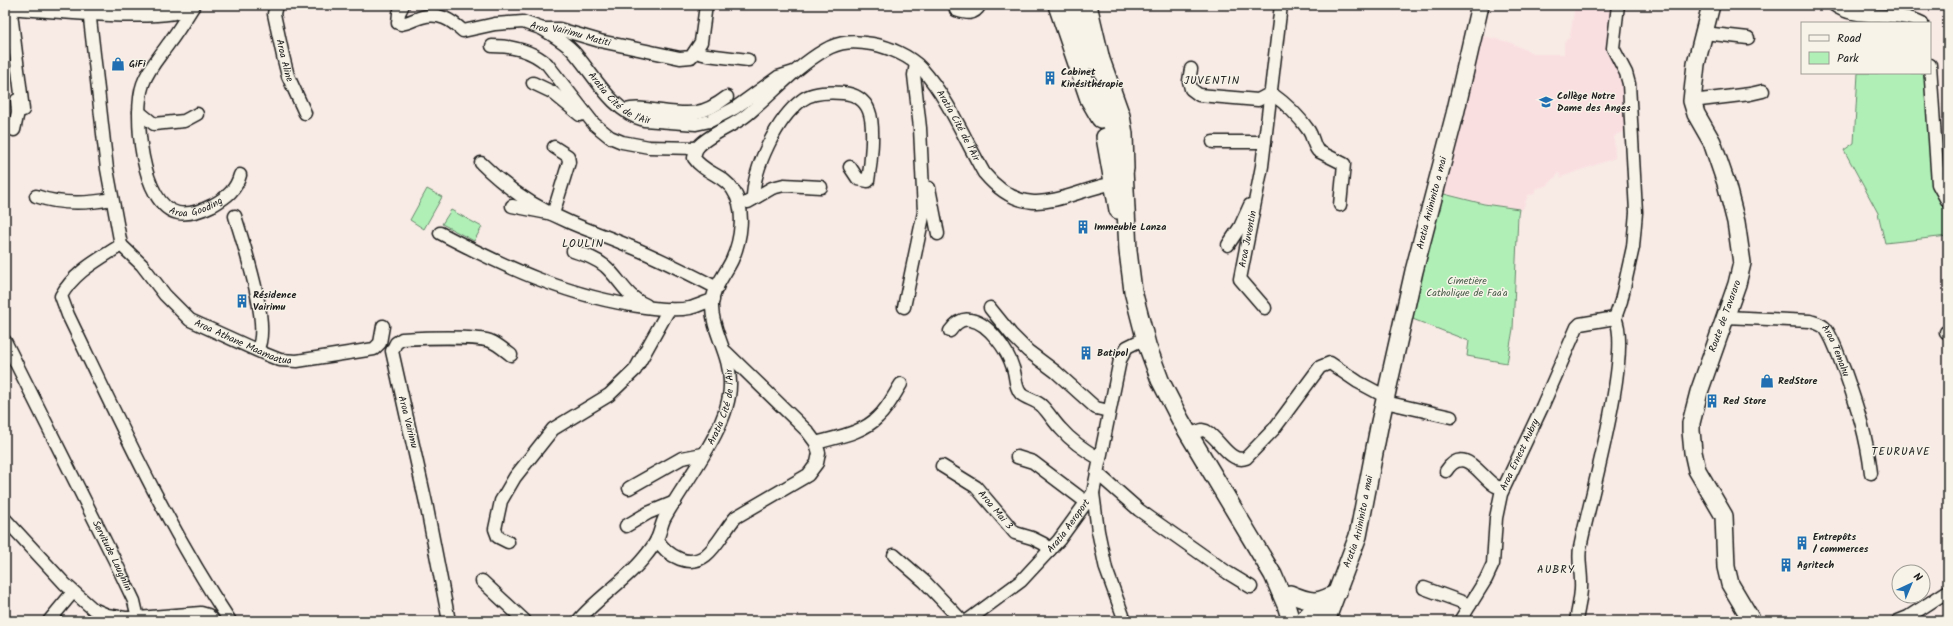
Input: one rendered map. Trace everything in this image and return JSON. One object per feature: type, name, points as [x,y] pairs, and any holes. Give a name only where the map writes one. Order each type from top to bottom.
[{"type":"main road","points":[[13,5],[152,12],[176,10],[190,5]]},
{"type":"main road","points":[[1058,5],[1090,99],[1101,118]]},
{"type":"main road","name":"Aratia Ariininito a mai","points":[[1326,621],[1358,536],[1385,399],[1414,271],[1455,114],[1480,5]]},
{"type":"main road","name":"Route de Tavararo","points":[[1711,5],[1696,64],[1692,101],[1696,114],[1716,152],[1726,183],[1736,223],[1742,256],[1737,284],[1709,361],[1694,408],[1691,423],[1692,452],[1697,470],[1724,516],[1728,577],[1733,590],[1752,621]]},
{"type":"main road","points":[[1077,10],[1101,118],[1120,178]]},
{"type":"main road","points":[[1077,10],[1100,60],[1120,116],[1123,134],[1120,178],[1128,251],[1133,291],[1145,338],[1160,380],[1272,575],[1286,605],[1290,621]]},
{"type":"main road","points":[[1237,512],[1251,527],[1270,555],[1290,594],[1301,621],[1323,601],[1338,592]]},
{"type":"main road","points":[[1290,594],[1305,600],[1323,601]]},
{"type":"street","points":[[10,5],[23,110]]},
{"type":"street","name":"Aroa Gooding","points":[[194,5],[148,72],[142,85],[139,129],[145,167],[150,183],[167,208],[177,213],[188,214],[204,210],[229,195],[237,186],[240,175]]},
{"type":"street","name":"Aroa Aline","points":[[276,5],[274,14],[282,56],[288,76],[305,113]]},
{"type":"street","name":"Aroa Vairimu Matiti","points":[[403,5],[399,13],[398,23],[401,24],[423,17],[438,16],[452,21],[463,31],[514,22],[522,22],[543,29],[560,29],[607,42],[680,58],[691,56],[695,52],[748,60]]},
{"type":"street","points":[[695,52],[701,42],[706,5]]},
{"type":"street","points":[[956,10],[968,13],[973,12],[980,5]]},
{"type":"street","name":"Aroa Juventin","points":[[1265,308],[1240,279],[1259,185],[1272,92],[1281,5]]},
{"type":"street","points":[[1576,621],[1581,589],[1579,565],[1580,548],[1596,484],[1616,381],[1619,324],[1615,318],[1621,301],[1633,246],[1636,212],[1629,84],[1626,73],[1613,48],[1618,5]]},
{"type":"street","points":[[1834,5],[1841,10],[1851,13],[1897,17],[1917,20],[1920,22]]},
{"type":"street","points":[[92,8],[112,198],[120,244],[77,274],[67,284],[61,296],[71,322],[165,510],[198,571],[230,621]]},
{"type":"street","name":"Aratia Cité de l'Air","points":[[543,29],[571,49],[612,100],[637,118],[644,120],[696,124],[710,121],[735,108],[778,77],[797,72]]},
{"type":"street","points":[[1704,33],[1748,38]]},
{"type":"street","points":[[5,38],[17,101],[18,112],[14,130]]},
{"type":"street","name":"Aratia Cité de l'Air","points":[[697,148],[744,117],[825,50],[838,44],[850,42],[882,46],[904,56],[916,64],[936,89],[984,173],[993,184],[1006,194],[1022,201],[1045,202],[1072,196],[1120,178]]},
{"type":"street","points":[[492,46],[520,49],[540,58],[547,64],[594,124]]},
{"type":"street","points":[[904,307],[923,216],[920,144],[914,75],[916,64]]},
{"type":"street","points":[[1191,69],[1189,81],[1191,89],[1199,95],[1258,100],[1272,92],[1299,118],[1310,133],[1315,148],[1344,164],[1340,205]]},
{"type":"street","points":[[1931,71],[1942,137],[1938,184],[1948,202]]},
{"type":"street","points":[[440,233],[523,273],[591,298],[626,305],[663,309],[690,308],[715,294],[732,260],[737,246],[740,206],[732,188],[725,181],[703,168],[697,162],[694,158],[697,148],[635,146],[610,137],[552,92],[533,83]]},
{"type":"street","points":[[1692,101],[1763,91]]},
{"type":"street","points":[[753,199],[754,184],[769,143],[792,109],[802,99],[824,93],[849,94],[856,96],[866,105],[872,126],[868,181],[858,179],[850,167]]},
{"type":"street","points":[[626,110],[635,107],[668,112],[704,112],[714,108],[727,97]]},
{"type":"street","points":[[139,112],[154,124],[184,121],[197,114]]},
{"type":"street","points":[[1214,142],[1265,141]]},
{"type":"street","points":[[920,144],[938,234]]},
{"type":"street","points":[[553,214],[569,162],[568,156],[554,147]]},
{"type":"street","points":[[481,163],[499,181],[538,207],[676,267],[715,294]]},
{"type":"street","points":[[740,206],[772,188],[784,185],[821,187]]},
{"type":"street","name":"Aroa Juventin","points":[[1228,245],[1243,221],[1259,185]]},
{"type":"street","points":[[36,196],[58,203],[83,203],[112,198]]},
{"type":"street","points":[[512,206],[553,214]]},
{"type":"street","points":[[236,216],[260,307],[261,339],[257,350]]},
{"type":"street","name":"Aroa Athane Maamaatua","points":[[120,244],[142,265],[166,296],[190,320],[219,335],[280,360],[297,361],[374,349],[380,343],[383,326]]},
{"type":"street","points":[[573,251],[593,258],[606,267],[632,297],[639,302],[663,309]]},
{"type":"street","name":"Aratia Cité de l'Air","points":[[578,621],[588,609],[634,568],[657,540],[664,519],[721,423],[728,406],[730,379],[726,352],[711,306],[715,294]]},
{"type":"street","points":[[990,308],[1028,351],[1056,372],[1096,408],[1109,411]]},
{"type":"street","points":[[508,542],[498,536],[495,529],[501,501],[515,477],[553,429],[609,395],[635,370],[663,309]]},
{"type":"street","name":"Aroa Temahu","points":[[1725,317],[1810,321],[1820,324],[1826,328],[1834,342],[1862,420],[1871,473]]},
{"type":"street","name":"Aroa Ernest Aubry","points":[[1460,621],[1486,579],[1493,564],[1496,518],[1503,488],[1542,407],[1577,327],[1580,324],[1615,318]]},
{"type":"street","points":[[950,330],[954,325],[967,319],[982,324],[993,334],[1013,366],[1017,387],[1021,394],[1042,405],[1062,430],[1074,442],[1100,458]]},
{"type":"street","name":"Aratia Aeroport","points":[[967,621],[1021,581],[1050,550],[1089,498],[1098,472],[1109,411],[1123,354],[1134,342],[1145,338]]},
{"type":"street","name":"Aroa Vairimu","points":[[449,621],[426,503],[392,351],[396,343],[402,339],[464,339],[495,343],[511,355]]},
{"type":"street","name":"Servitude Laughlin","points":[[5,341],[112,555],[134,601],[138,618]]},
{"type":"street","points":[[657,540],[668,552],[681,559],[693,562],[706,556],[736,517],[808,475],[817,463],[819,453],[816,443],[808,431],[726,352]]},
{"type":"street","points":[[1190,434],[1202,430],[1206,431],[1235,459],[1241,460],[1246,458],[1274,428],[1320,367],[1330,363],[1385,399],[1451,417]]},
{"type":"street","points":[[816,443],[849,434],[870,424],[887,406],[901,384]]},
{"type":"street","name":"Aratia Cité de l'Air","points":[[629,488],[682,458],[703,454]]},
{"type":"street","points":[[1017,457],[1033,462],[1089,498],[1106,569],[1125,621]]},
{"type":"street","points":[[1446,471],[1452,463],[1460,461],[1468,462],[1475,466],[1494,485],[1503,488]]},
{"type":"street","name":"Aroa Mai 3","points":[[942,466],[976,487],[1015,533],[1038,541],[1050,550]]},
{"type":"street","points":[[1098,472],[1139,510],[1228,573],[1251,587]]},
{"type":"street","points":[[626,526],[648,513],[675,502]]},
{"type":"street","points":[[5,519],[73,592],[93,610],[107,615],[125,618],[201,613],[208,615],[214,621]]},
{"type":"street","points":[[894,555],[925,582],[962,621]]},
{"type":"street","points":[[482,581],[525,621]]},
{"type":"street","points":[[1424,588],[1470,605]]},
{"type":"street","points":[[1898,621],[1908,617],[1948,591]]},
{"type":"street","points":[[49,621],[73,592]]},
{"type":"shaded area","name":"Collège Notre Dame des Anges","points":[[1575,5],[1614,5],[1609,48],[1606,54],[1616,58],[1623,74],[1632,130],[1617,134],[1614,137],[1615,158],[1561,177],[1559,173],[1548,185],[1536,189],[1534,194],[1528,195],[1523,209],[1512,210],[1443,193],[1479,35],[1509,42],[1534,54],[1564,54],[1564,42],[1570,37]]},
{"type":"green space","points":[[1858,74],[1926,74],[1935,190],[1948,212],[1948,236],[1885,243],[1878,213],[1844,150],[1854,143]]},
{"type":"green space","points":[[427,189],[442,197],[424,229],[410,220]]},
{"type":"green space","name":"Cimetière Catholique de Faa'a","points":[[1440,193],[1484,204],[1519,209],[1513,329],[1507,363],[1467,356],[1469,341],[1410,318]]},
{"type":"green space","points":[[451,210],[482,227],[474,241],[442,224]]},
{"type":"place","name":"GiFi","points":[[118,64]]},
{"type":"place","name":"Cabinet Kinésithérapie","points":[[1050,78]]},
{"type":"place","name":"Collège Notre Dame des Anges","points":[[1546,102]]},
{"type":"place","name":"Immeuble Lanza","points":[[1083,227]]},
{"type":"place","name":"Résidence Vairimu","points":[[242,301]]},
{"type":"place","name":"Batipol","points":[[1086,353]]},
{"type":"place","name":"RedStore","points":[[1767,381]]},
{"type":"place","name":"Red Store","points":[[1712,401]]},
{"type":"place","name":"Entrepôts / commerces","points":[[1802,543]]},
{"type":"place","name":"Agritech","points":[[1786,565]]},
{"type":"district","name":"JUVENTIN","points":[[1212,81]]},
{"type":"district","name":"LOULIN","points":[[583,244]]},
{"type":"district","name":"TEURUAVE","points":[[1901,452]]},
{"type":"district","name":"AUBRY","points":[[1556,570]]}]
